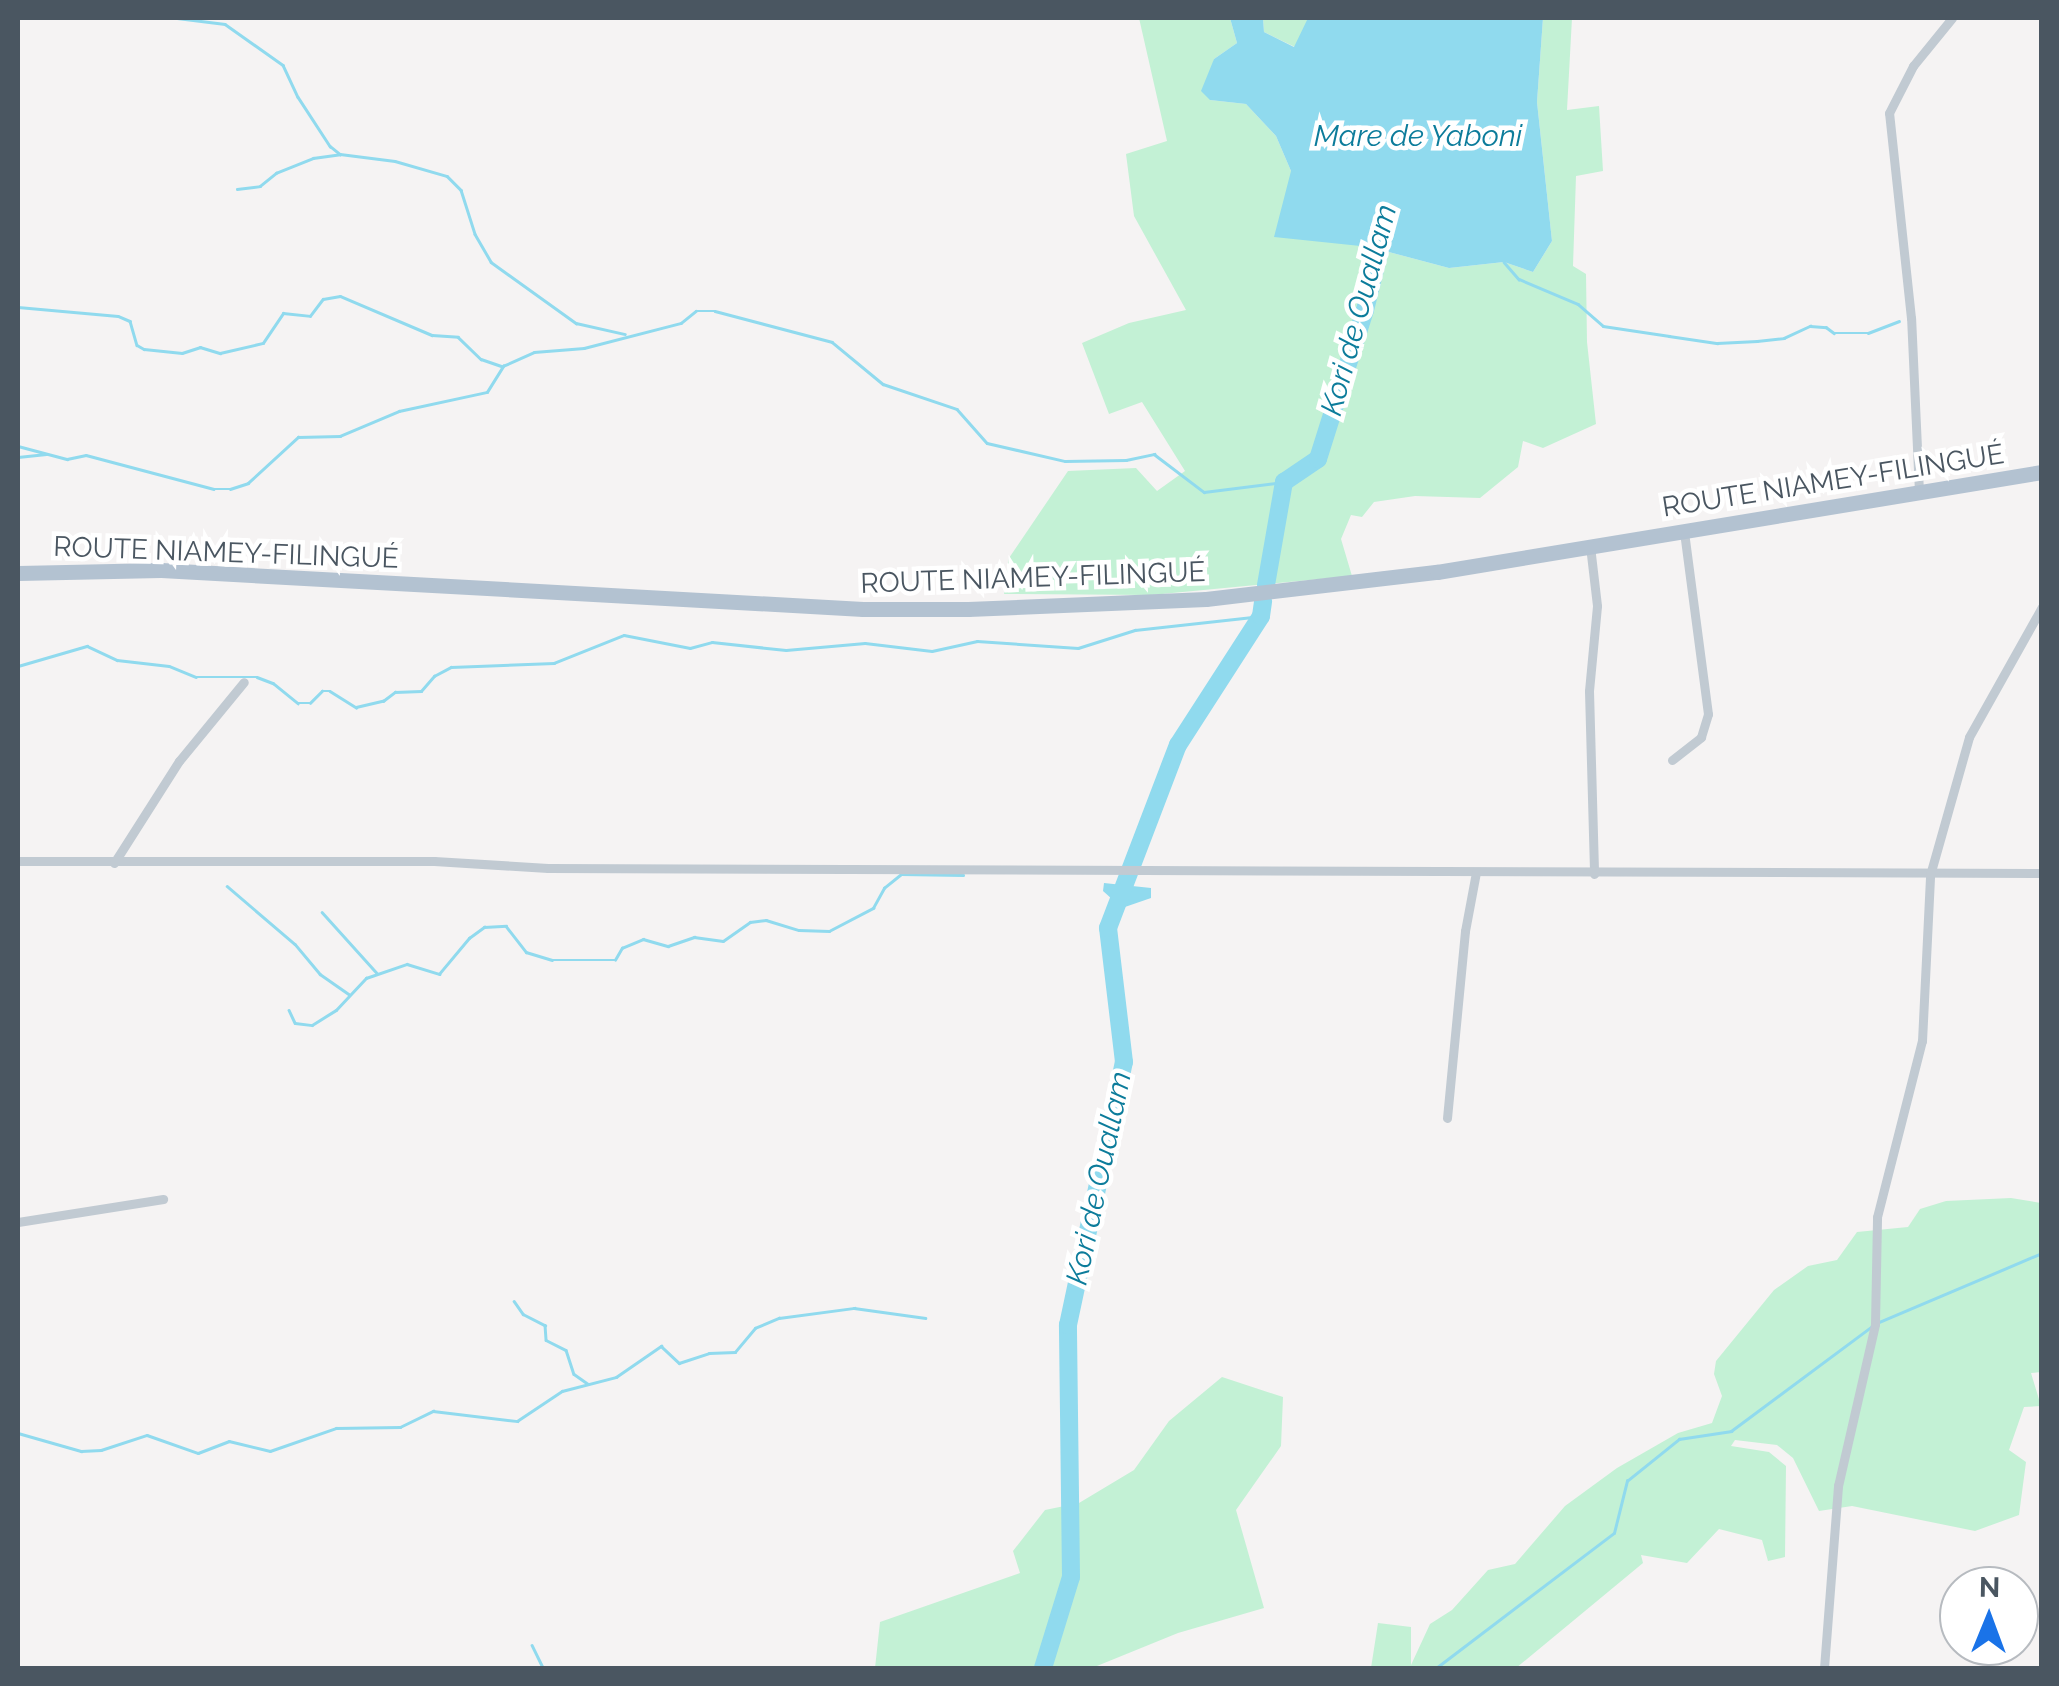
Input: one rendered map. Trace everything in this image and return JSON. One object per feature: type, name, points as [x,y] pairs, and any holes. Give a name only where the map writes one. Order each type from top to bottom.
[{"type":"main road","name":"ROUTE NIAMEY-FILINGUÉ","points":[[18,573],[161,570],[700,602],[968,610],[1292,590],[2042,472]]},
{"type":"street","points":[[1919,492],[1910,318],[1889,113],[1913,66],[1952,18]]},
{"type":"street","points":[[1672,760],[1701,737],[1708,714],[1684,531]]},
{"type":"street","points":[[1590,546],[1597,606],[1589,691],[1594,874]]},
{"type":"street","points":[[1824,1668],[1838,1486],[1875,1324],[1876,1217],[1922,1041],[1930,875],[1969,736],[2042,606]]},
{"type":"street","points":[[114,863],[180,761],[244,682]]},
{"type":"street","points":[[18,860],[434,861],[548,868],[2042,873]]},
{"type":"street","points":[[1447,1118],[1464,932],[1476,872]]},
{"type":"street","points":[[18,1222],[164,1199]]},
{"type":"green space","points":[[1139,18],[1230,18],[1237,43],[1214,59],[1210,100],[1246,104],[1276,136],[1291,171],[1370,247],[1449,268],[1504,262],[1533,272],[1552,241],[1537,102],[1543,18],[1572,18],[1567,110],[1599,106],[1603,171],[1576,176],[1573,266],[1586,274],[1587,342],[1596,424],[1543,448],[1523,441],[1518,467],[1480,498],[1415,496],[1374,502],[1362,517],[1351,515],[1341,539],[1352,576],[1151,595],[1004,594],[1009,558],[1068,471],[1136,468],[1157,491],[1185,471],[1142,402],[1109,414],[1082,343],[1129,323],[1186,310],[1134,216],[1126,154],[1167,141]]},
{"type":"green space","points":[[1263,18],[1309,21],[1295,47],[1264,32]]},
{"type":"green space","points":[[2011,1198],[2041,1203],[2041,1372],[2031,1373],[2041,1406],[2024,1407],[2009,1450],[2026,1462],[2019,1515],[1975,1531],[1852,1506],[1819,1511],[1793,1458],[1777,1445],[1735,1440],[1731,1446],[1769,1452],[1786,1466],[1785,1557],[1768,1561],[1762,1540],[1719,1529],[1687,1563],[1641,1555],[1643,1563],[1516,1668],[1371,1668],[1378,1623],[1411,1627],[1411,1665],[1430,1624],[1452,1610],[1488,1570],[1515,1564],[1565,1506],[1617,1468],[1678,1433],[1712,1423],[1722,1396],[1714,1374],[1716,1361],[1774,1290],[1808,1266],[1837,1260],[1857,1232],[1908,1227],[1920,1209],[1946,1201]]},
{"type":"green space","points":[[1222,1377],[1283,1397],[1281,1446],[1236,1510],[1264,1608],[1178,1633],[1092,1668],[875,1668],[880,1622],[1020,1573],[1013,1551],[1045,1510],[1079,1503],[1134,1470],[1169,1421]]},
{"type":"water","name":"Mare de Yaboni","points":[[1230,18],[1263,18],[1264,32],[1294,47],[1308,18],[1543,18],[1537,102],[1552,241],[1533,272],[1504,262],[1449,268],[1370,247],[1274,237],[1291,171],[1276,136],[1246,104],[1210,100],[1201,91],[1214,59],[1237,43]]},
{"type":"water","points":[[1104,883],[1151,888],[1151,898],[1122,908],[1103,891]]},
{"type":"waterway","points":[[177,18],[225,24],[283,65],[298,97],[330,146],[340,154],[395,161],[447,176],[461,190],[475,234],[491,262],[576,323],[625,334]]},
{"type":"waterway","points":[[237,189],[260,186],[276,173],[313,158],[340,154]]},
{"type":"waterway","name":"Kori de Ouallam","points":[[1266,585],[1284,482],[1318,459],[1365,310],[1385,229]]},
{"type":"waterway","points":[[1504,262],[1519,279],[1578,304],[1603,326],[1669,336],[1717,343],[1757,341],[1784,338],[1810,326],[1826,327],[1834,333],[1868,333],[1899,321]]},
{"type":"waterway","points":[[18,307],[118,316],[130,321],[137,345],[144,349],[182,353],[200,347],[220,353],[263,343],[283,313],[310,316],[323,299],[340,296],[432,335],[458,337],[481,359],[501,366]]},
{"type":"waterway","points":[[18,446],[67,459],[86,455],[214,489],[230,489],[248,483],[298,437],[340,436],[399,411],[487,392],[503,366],[534,352],[584,348],[681,323],[696,311],[715,311],[832,342],[883,384],[957,409],[987,443],[1065,461],[1126,460],[1154,454],[1204,492],[1284,482]]},
{"type":"waterway","points":[[18,457],[46,454]]},
{"type":"waterway","name":"Kori de Ouallam","points":[[1043,1668],[1071,1577],[1068,1325],[1124,1062],[1108,928],[1178,745],[1261,616],[1263,601]]},
{"type":"waterway","points":[[18,666],[87,646],[117,660],[169,666],[196,677],[257,677],[273,683],[298,703],[310,703],[322,691],[330,691],[356,707],[383,701],[395,692],[421,691],[434,676],[451,667],[554,663],[624,635],[690,648],[712,642],[786,650],[865,643],[932,651],[977,641],[1078,648],[1135,630],[1261,616]]},
{"type":"waterway","points":[[289,1010],[295,1023],[312,1025],[336,1010],[366,978],[407,964],[439,974],[469,938],[484,927],[506,926],[526,952],[552,960],[615,960],[622,948],[643,939],[668,946],[694,937],[723,941],[750,922],[766,920],[799,930],[829,931],[873,908],[884,888],[901,874],[963,875]]},
{"type":"waterway","points":[[227,886],[295,944],[320,974],[349,994]]},
{"type":"waterway","points":[[322,912],[377,973]]},
{"type":"waterway","points":[[1877,1323],[2042,1253]]},
{"type":"waterway","points":[[514,1301],[523,1314],[545,1325],[546,1340],[566,1350],[574,1374],[587,1383]]},
{"type":"waterway","points":[[18,1433],[81,1451],[101,1450],[147,1435],[198,1453],[229,1441],[270,1451],[336,1428],[400,1427],[433,1411],[517,1421],[562,1391],[616,1377],[661,1346],[679,1363],[709,1353],[735,1352],[755,1328],[779,1318],[854,1308],[925,1318]]},
{"type":"waterway","points":[[1436,1668],[1614,1533],[1627,1481],[1679,1439],[1731,1431],[1871,1327]]},
{"type":"waterway","points":[[532,1645],[543,1668]]}]
